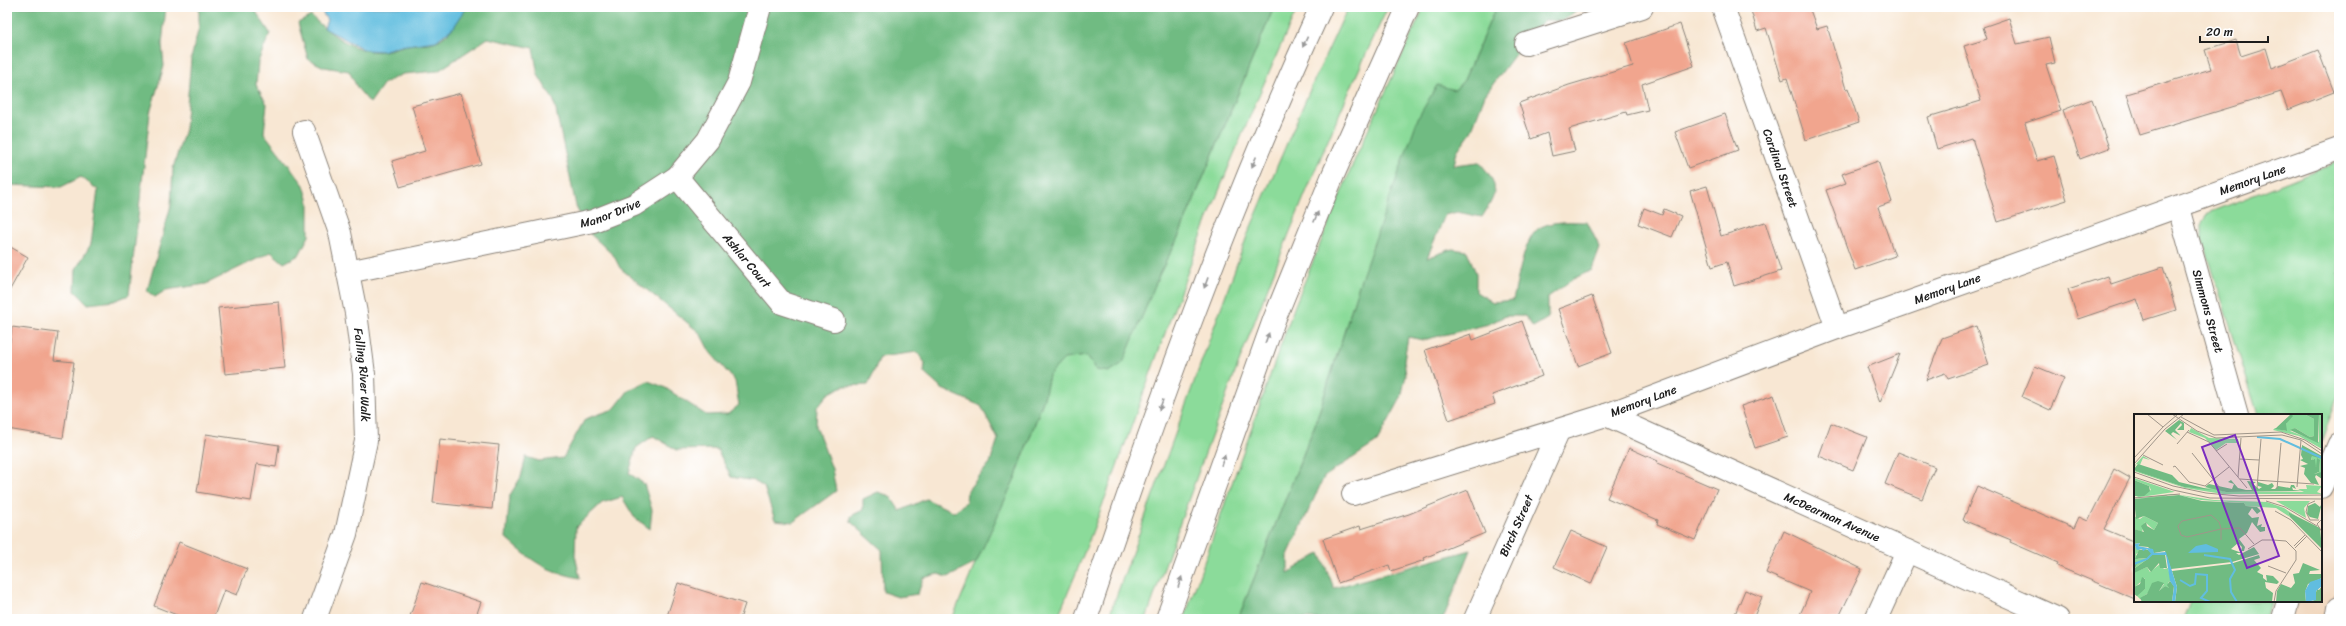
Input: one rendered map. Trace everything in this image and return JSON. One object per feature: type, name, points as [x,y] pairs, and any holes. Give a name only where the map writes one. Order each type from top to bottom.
[{"type":"main road","name":"Manor Drive","points":[[348,272],[593,221],[634,205],[677,177],[708,140],[740,82],[760,7]]},
{"type":"main road","points":[[1086,619],[1127,497],[1230,220],[1321,7]]},
{"type":"main road","points":[[1166,619],[1274,320],[1333,175],[1408,7]]},
{"type":"main road","points":[[1526,44],[1642,7]]},
{"type":"main road","name":"Cardinal Street","points":[[1723,7],[1837,328]]},
{"type":"main road","name":"Falling River Walk","points":[[304,131],[340,233],[348,272],[356,313],[364,374],[366,441],[346,534],[315,619]]},
{"type":"main road","name":"Memory Lane","points":[[1353,494],[1558,432],[1837,328],[2179,208],[2339,149]]},
{"type":"main road","name":"Ashlar Court","points":[[677,177],[782,303],[834,320]]},
{"type":"main road","name":"Simmons Street","points":[[2179,208],[2237,414]]},
{"type":"main road","name":"McDearman Avenue","points":[[1606,415],[2058,619]]},
{"type":"main road","name":"Birch Street","points":[[1475,619],[1558,432]]},
{"type":"main road","points":[[2322,485],[2339,444]]},
{"type":"main road","points":[[1072,619],[1127,497]]},
{"type":"main road","points":[[1876,619],[1907,551]]},
{"type":"main road","points":[[2283,619],[2288,602]]},
{"type":"main road","points":[[2337,619],[2339,607]]},
{"type":"shaded area","points":[[2339,444],[2339,619],[2283,619],[2288,602],[2322,602],[2322,485]]},
{"type":"green space","points":[[7,7],[166,7],[162,44],[164,66],[150,113],[129,295],[114,301],[88,304],[75,291],[76,269],[91,244],[98,190],[81,177],[61,187],[7,185]]},
{"type":"green space","points":[[199,7],[253,7],[270,33],[258,62],[256,85],[267,104],[264,133],[304,185],[309,202],[309,236],[299,255],[284,263],[271,252],[206,284],[166,290],[155,297],[147,291],[171,205],[173,168],[185,129],[191,59],[199,27]]},
{"type":"green space","points":[[467,7],[1274,7],[1178,238],[1160,273],[1123,363],[1109,372],[1096,370],[1087,356],[1064,359],[1049,375],[1044,398],[1016,476],[976,563],[948,577],[938,574],[923,578],[918,594],[898,597],[883,592],[882,550],[851,522],[851,516],[863,510],[863,499],[878,492],[890,496],[900,511],[926,499],[954,512],[966,502],[967,491],[990,463],[998,439],[981,406],[942,389],[924,373],[925,363],[917,352],[880,357],[868,385],[843,386],[828,394],[817,407],[816,426],[832,469],[836,491],[793,522],[775,520],[764,487],[754,481],[731,477],[717,449],[677,450],[653,436],[636,448],[629,473],[644,484],[652,510],[650,529],[634,517],[622,497],[602,503],[576,527],[575,555],[580,578],[548,569],[532,559],[506,538],[510,495],[521,477],[526,457],[539,461],[563,458],[585,419],[614,409],[629,390],[648,381],[664,387],[706,415],[728,414],[739,405],[735,381],[710,352],[700,333],[620,268],[614,256],[586,230],[576,206],[554,101],[538,75],[533,48],[488,38],[438,71],[403,74],[384,83],[370,103],[358,89],[349,71],[324,67],[308,59],[298,23],[311,16],[335,36],[354,46],[363,50],[383,51],[407,45],[437,41],[450,31]]},
{"type":"green space","points":[[1274,7],[1298,7],[1256,102],[1203,231],[1110,486],[1057,619],[952,619],[987,536],[1016,476],[1044,398],[1049,374],[1064,358],[1087,356],[1096,370],[1160,273],[1178,238]]},
{"type":"green space","points":[[1348,7],[1388,7],[1289,233],[1201,464],[1146,619],[1108,619],[1247,236],[1312,85]]},
{"type":"green space","points":[[1424,7],[1496,7],[1464,80],[1455,90],[1359,285],[1316,422],[1238,619],[1184,619],[1295,305],[1355,159]]},
{"type":"green space","points":[[1496,7],[1581,7],[1562,21],[1545,20],[1530,34],[1485,95],[1471,132],[1457,151],[1454,165],[1479,162],[1491,177],[1494,195],[1482,217],[1457,212],[1445,215],[1427,258],[1452,249],[1467,251],[1476,273],[1476,292],[1493,302],[1513,300],[1522,259],[1530,239],[1535,232],[1541,227],[1552,223],[1587,222],[1600,248],[1592,270],[1573,279],[1548,297],[1548,318],[1533,327],[1525,316],[1505,316],[1489,324],[1423,340],[1408,337],[1404,360],[1406,375],[1401,398],[1377,442],[1324,477],[1288,555],[1288,573],[1320,553],[1334,588],[1471,550],[1443,619],[1238,619],[1316,422],[1359,285],[1418,118],[1437,85],[1455,90],[1464,80]]},
{"type":"green space","points":[[2339,161],[2339,393],[2322,439],[2322,414],[2258,414],[2202,237],[2202,223],[2206,214]]},
{"type":"green space","points":[[2191,602],[2271,602],[2266,619],[2184,619]]},
{"type":"water","points":[[319,7],[467,7],[454,27],[436,41],[400,46],[382,51],[365,50],[324,28],[327,20]]},
{"type":"building","points":[[1750,7],[1809,7],[1817,29],[1827,26],[1846,89],[1848,88],[1859,122],[1806,140],[1787,78],[1782,80],[1766,28],[1757,31]]},
{"type":"building","points":[[2009,18],[2017,44],[2049,37],[2055,63],[2046,65],[2061,111],[2025,123],[2037,161],[2054,156],[2067,200],[1998,222],[1972,138],[1937,149],[1928,117],[1981,101],[1964,46],[1987,39],[1983,27]]},
{"type":"building","points":[[1680,24],[1694,66],[1642,84],[1648,110],[1627,115],[1626,112],[1569,129],[1575,151],[1552,156],[1547,133],[1531,139],[1519,103],[1569,85],[1633,66],[1626,43]]},
{"type":"building","points":[[2236,40],[2241,56],[2266,48],[2272,68],[2318,50],[2334,92],[2288,110],[2281,92],[2140,135],[2127,94],[2211,69],[2205,50]]},
{"type":"building","points":[[461,93],[481,164],[400,187],[392,161],[425,151],[412,106]]},
{"type":"building","points":[[2092,99],[2109,148],[2080,159],[2063,110]]},
{"type":"building","points":[[1725,114],[1738,150],[1688,168],[1675,132]]},
{"type":"building","points":[[1878,161],[1892,202],[1878,207],[1895,256],[1855,270],[1826,190],[1846,183],[1842,174]]},
{"type":"building","points":[[1707,186],[1721,236],[1765,222],[1781,271],[1734,286],[1727,262],[1712,267],[1690,191]]},
{"type":"building","points":[[1644,208],[1662,215],[1664,209],[1681,216],[1672,237],[1638,224]]},
{"type":"building","points":[[7,245],[28,257],[7,295]]},
{"type":"building","points":[[2163,267],[2176,310],[2144,320],[2137,299],[2078,319],[2068,289],[2108,276],[2111,284]]},
{"type":"building","points":[[1592,296],[1612,353],[1578,366],[1558,309]]},
{"type":"building","points":[[279,302],[285,368],[225,374],[218,308]]},
{"type":"building","points":[[1522,321],[1542,376],[1492,395],[1495,404],[1449,420],[1425,350],[1471,334],[1473,340]]},
{"type":"building","points":[[1976,326],[1989,365],[1948,379],[1945,373],[1926,380],[1942,338]]},
{"type":"building","points":[[12,327],[58,333],[54,360],[74,362],[63,438],[7,429],[7,361]]},
{"type":"building","points":[[1900,354],[1880,403],[1867,367]]},
{"type":"building","points":[[2035,366],[2064,378],[2050,410],[2022,397]]},
{"type":"building","points":[[1774,395],[1788,437],[1755,448],[1741,406]]},
{"type":"building","points":[[1831,423],[1867,437],[1853,470],[1819,456]]},
{"type":"building","points":[[206,434],[279,445],[276,467],[257,464],[251,501],[197,492]]},
{"type":"building","points":[[440,439],[499,445],[492,509],[433,503]]},
{"type":"building","points":[[1629,448],[1658,461],[1657,463],[1717,489],[1695,540],[1657,524],[1658,520],[1607,498]]},
{"type":"building","points":[[1898,452],[1935,467],[1922,499],[1885,484]]},
{"type":"building","points":[[2114,469],[2130,478],[2104,529],[2134,542],[2134,599],[2057,566],[2058,563],[2010,542],[2011,540],[1963,520],[1977,486],[2074,528],[2079,517],[2088,521]]},
{"type":"building","points":[[1468,490],[1485,533],[1424,558],[1425,560],[1391,571],[1389,565],[1338,583],[1323,539],[1360,526],[1361,529],[1409,514]]},
{"type":"building","points":[[1571,531],[1607,547],[1591,584],[1554,567]]},
{"type":"building","points":[[1784,531],[1862,569],[1838,619],[1798,619],[1810,592],[1766,573]]},
{"type":"building","points":[[179,542],[247,569],[237,595],[224,590],[213,619],[187,619],[154,606]]},
{"type":"building","points":[[422,582],[481,602],[475,619],[409,619]]},
{"type":"building","points":[[678,583],[745,604],[740,619],[666,619]]},
{"type":"building","points":[[1745,590],[1762,597],[1753,619],[1735,614]]}]
